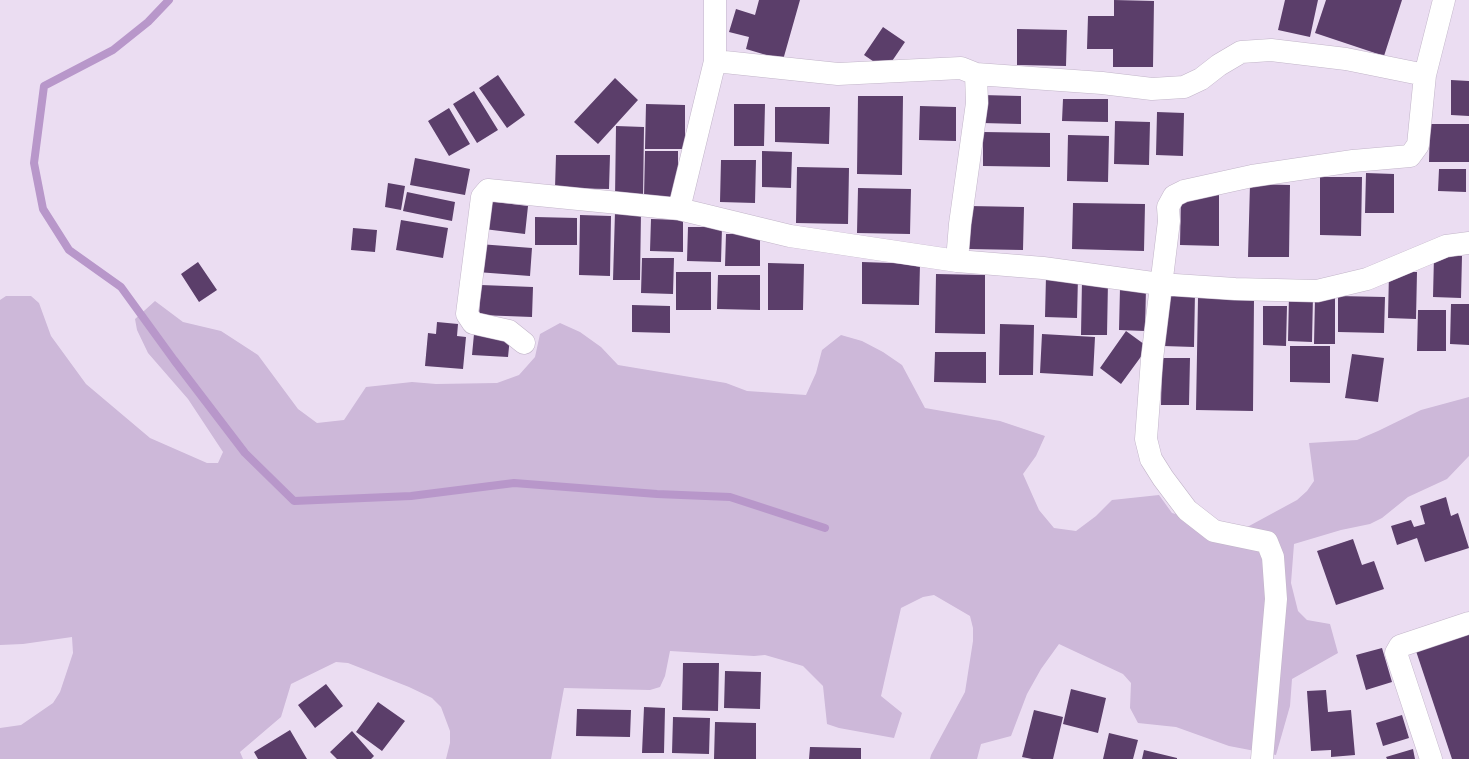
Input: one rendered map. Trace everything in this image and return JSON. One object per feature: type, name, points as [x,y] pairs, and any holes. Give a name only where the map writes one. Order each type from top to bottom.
[{"type":"street","points":[[679,209],[715,61],[715,0]]},
{"type":"street","points":[[1262,759],[1276,599],[1273,557],[1267,542],[1214,530],[1187,510],[1150,459],[1146,439],[1152,359],[1160,284],[1169,221],[1168,207],[1174,196],[1184,190],[1252,176],[1353,161],[1410,156],[1418,145],[1425,75],[1444,0]]},
{"type":"street","points":[[715,61],[838,74],[961,68],[976,74],[1102,83],[1152,89],[1184,87],[1201,79],[1219,65],[1241,52],[1271,50],[1346,59],[1425,75]]},
{"type":"street","points":[[957,261],[960,224],[976,103],[976,74]]},
{"type":"street","points":[[524,344],[509,331],[473,323],[467,314],[482,196],[488,190],[679,209],[790,236],[957,261],[1043,268],[1160,284],[1235,289],[1317,291],[1367,279],[1446,246],[1469,243]]},
{"type":"street","points":[[1431,759],[1396,653],[1400,646],[1469,623]]},
{"type":"shaded area","points":[[6,296],[31,296],[39,303],[51,336],[86,384],[150,438],[207,463],[218,463],[223,452],[188,399],[148,353],[137,330],[135,319],[155,301],[183,322],[221,331],[258,355],[298,409],[317,423],[344,420],[366,387],[412,382],[436,384],[497,383],[519,375],[535,357],[540,334],[560,323],[580,332],[601,347],[618,365],[726,383],[747,391],[806,395],[816,373],[822,350],[841,335],[862,341],[883,352],[902,365],[925,408],[1000,421],[1045,436],[1036,456],[1023,474],[1039,510],[1054,528],[1076,531],[1096,516],[1112,500],[1159,495],[1172,513],[1238,532],[1297,500],[1307,491],[1314,481],[1309,443],[1357,440],[1421,410],[1469,397],[1469,456],[1447,479],[1408,497],[1382,518],[1370,524],[1341,530],[1294,544],[1291,583],[1298,611],[1307,620],[1330,624],[1338,653],[1292,679],[1290,706],[1276,755],[1229,746],[1176,727],[1138,723],[1130,708],[1131,683],[1123,674],[1059,644],[1041,669],[1027,694],[1011,736],[981,744],[977,759],[930,759],[965,692],[973,641],[973,628],[970,616],[934,595],[923,597],[901,608],[881,696],[902,713],[894,738],[839,728],[827,724],[823,686],[803,666],[765,655],[754,656],[670,651],[665,676],[660,687],[650,690],[564,688],[551,759],[446,759],[450,743],[450,731],[441,707],[432,698],[409,687],[348,663],[336,662],[291,684],[281,717],[240,752],[243,759],[0,759],[0,728],[21,725],[53,703],[60,692],[73,653],[72,637],[23,644],[0,645],[0,300]]},
{"type":"building","points":[[759,0],[800,0],[783,60],[746,49],[749,37],[729,32],[736,9],[755,15]]},
{"type":"building","points":[[1114,0],[1154,1],[1153,67],[1113,67],[1113,49],[1087,49],[1088,16],[1114,16]]},
{"type":"building","points":[[1285,0],[1318,0],[1310,37],[1278,30]]},
{"type":"building","points":[[1326,0],[1402,0],[1384,56],[1315,33]]},
{"type":"building","points":[[883,27],[905,42],[886,70],[864,55]]},
{"type":"building","points":[[1017,29],[1067,30],[1066,66],[1017,65]]},
{"type":"building","points":[[498,75],[525,115],[507,128],[479,88]]},
{"type":"building","points":[[615,78],[638,100],[598,144],[574,122]]},
{"type":"building","points":[[1451,80],[1469,81],[1469,116],[1451,115]]},
{"type":"building","points":[[474,91],[498,130],[477,143],[453,104]]},
{"type":"building","points":[[982,95],[1021,96],[1021,124],[982,123]]},
{"type":"building","points":[[858,96],[903,96],[902,175],[857,174]]},
{"type":"building","points":[[1063,99],[1108,99],[1108,122],[1062,121]]},
{"type":"building","points":[[646,104],[685,105],[685,149],[645,149]]},
{"type":"building","points":[[734,104],[765,104],[764,146],[734,146]]},
{"type":"building","points":[[920,106],[956,107],[956,141],[919,140]]},
{"type":"building","points":[[775,107],[830,107],[829,144],[775,142]]},
{"type":"building","points":[[449,108],[470,144],[449,156],[428,121]]},
{"type":"building","points":[[1157,112],[1184,113],[1183,156],[1156,155]]},
{"type":"building","points":[[1115,121],[1150,122],[1149,165],[1114,164]]},
{"type":"building","points":[[1430,124],[1469,124],[1469,162],[1429,162]]},
{"type":"building","points":[[616,126],[644,127],[643,199],[615,198]]},
{"type":"building","points":[[983,132],[1050,133],[1050,167],[983,166]]},
{"type":"building","points":[[1068,135],[1109,136],[1108,182],[1067,181]]},
{"type":"building","points":[[645,151],[678,151],[678,197],[644,197]]},
{"type":"building","points":[[762,151],[792,152],[791,188],[762,187]]},
{"type":"building","points":[[556,155],[610,155],[609,189],[555,188]]},
{"type":"building","points":[[415,158],[470,169],[465,195],[410,185]]},
{"type":"building","points":[[721,160],[756,160],[755,203],[720,202]]},
{"type":"building","points":[[797,167],[849,168],[848,224],[796,223]]},
{"type":"building","points":[[1439,169],[1466,169],[1466,192],[1438,191]]},
{"type":"building","points":[[1366,173],[1394,174],[1394,213],[1365,213]]},
{"type":"building","points":[[1320,177],[1362,177],[1361,236],[1320,235]]},
{"type":"building","points":[[388,183],[405,186],[401,210],[385,207]]},
{"type":"building","points":[[1250,184],[1290,185],[1289,257],[1248,257]]},
{"type":"building","points":[[858,188],[911,189],[910,234],[857,233]]},
{"type":"building","points":[[407,192],[455,202],[452,221],[403,211]]},
{"type":"building","points":[[1181,195],[1219,195],[1219,246],[1180,245]]},
{"type":"building","points":[[487,201],[528,206],[525,234],[484,229]]},
{"type":"building","points":[[1073,203],[1145,204],[1144,251],[1072,249]]},
{"type":"building","points":[[969,206],[1024,207],[1023,250],[968,249]]},
{"type":"building","points":[[615,212],[641,212],[640,280],[613,280]]},
{"type":"building","points":[[580,215],[611,216],[610,276],[579,275]]},
{"type":"building","points":[[535,217],[577,218],[577,245],[535,245]]},
{"type":"building","points":[[651,219],[683,220],[683,252],[650,251]]},
{"type":"building","points":[[401,220],[448,228],[443,258],[396,250]]},
{"type":"building","points":[[688,227],[722,227],[721,262],[687,261]]},
{"type":"building","points":[[353,228],[377,230],[375,252],[351,250]]},
{"type":"building","points":[[726,234],[760,234],[760,266],[725,266]]},
{"type":"building","points":[[479,244],[532,248],[530,276],[477,272]]},
{"type":"building","points":[[1434,256],[1462,256],[1461,298],[1433,297]]},
{"type":"building","points":[[642,258],[674,258],[673,294],[641,293]]},
{"type":"building","points":[[198,262],[217,290],[199,302],[181,274]]},
{"type":"building","points":[[862,262],[920,264],[919,305],[862,304]]},
{"type":"building","points":[[768,263],[804,264],[803,310],[768,310]]},
{"type":"building","points":[[676,272],[711,272],[711,310],[676,310]]},
{"type":"building","points":[[1389,272],[1417,272],[1416,319],[1388,318]]},
{"type":"building","points":[[936,274],[985,275],[985,334],[935,333]]},
{"type":"building","points":[[718,275],[760,275],[760,310],[717,309]]},
{"type":"building","points":[[1046,276],[1078,276],[1077,318],[1045,317]]},
{"type":"building","points":[[1082,280],[1108,281],[1107,335],[1081,335]]},
{"type":"building","points":[[481,285],[533,287],[532,317],[479,315]]},
{"type":"building","points":[[1120,288],[1146,288],[1145,331],[1119,330]]},
{"type":"building","points":[[1164,292],[1195,292],[1194,347],[1163,346]]},
{"type":"building","points":[[1289,295],[1313,295],[1312,342],[1288,341]]},
{"type":"building","points":[[1338,296],[1385,297],[1384,333],[1338,332]]},
{"type":"building","points":[[1198,298],[1254,299],[1253,411],[1196,410]]},
{"type":"building","points":[[1315,298],[1335,298],[1335,344],[1314,344]]},
{"type":"building","points":[[1451,304],[1469,304],[1469,345],[1450,344]]},
{"type":"building","points":[[632,305],[670,306],[670,333],[632,332]]},
{"type":"building","points":[[1263,306],[1287,306],[1286,346],[1263,345]]},
{"type":"building","points":[[1418,310],[1446,310],[1446,351],[1417,351]]},
{"type":"building","points":[[437,322],[458,324],[457,336],[466,337],[463,369],[425,366],[428,333],[436,334]]},
{"type":"building","points":[[1000,324],[1034,325],[1033,375],[999,375]]},
{"type":"building","points":[[1126,331],[1148,347],[1121,384],[1100,368]]},
{"type":"building","points":[[474,334],[510,337],[508,357],[472,355]]},
{"type":"building","points":[[1042,334],[1095,337],[1093,376],[1040,373]]},
{"type":"building","points":[[1290,346],[1330,346],[1330,383],[1290,382]]},
{"type":"building","points":[[935,352],[986,352],[986,383],[934,382]]},
{"type":"building","points":[[1352,354],[1384,358],[1378,402],[1345,398]]},
{"type":"building","points":[[1162,358],[1190,358],[1189,405],[1161,405]]},
{"type":"building","points":[[1446,497],[1451,516],[1458,513],[1469,548],[1425,562],[1417,538],[1397,545],[1391,526],[1411,520],[1414,527],[1425,524],[1420,506]]},
{"type":"building","points":[[1353,539],[1362,565],[1374,561],[1384,589],[1336,605],[1317,551]]},
{"type":"building","points":[[1469,633],[1469,759],[1452,759],[1416,651]]},
{"type":"building","points":[[1382,648],[1392,682],[1366,690],[1356,655]]},
{"type":"building","points":[[683,663],[719,663],[718,711],[682,710]]},
{"type":"building","points":[[725,671],[761,672],[760,709],[724,708]]},
{"type":"building","points":[[326,684],[343,706],[315,728],[298,705]]},
{"type":"building","points":[[1071,689],[1106,698],[1098,733],[1063,724]]},
{"type":"building","points":[[1326,690],[1328,712],[1351,710],[1355,755],[1331,757],[1331,750],[1311,751],[1307,691]]},
{"type":"building","points":[[378,702],[405,721],[382,751],[356,732]]},
{"type":"building","points":[[644,707],[665,708],[664,753],[642,753]]},
{"type":"building","points":[[577,709],[631,710],[630,737],[576,736]]},
{"type":"building","points":[[1034,710],[1063,717],[1053,759],[1032,759],[1022,757]]},
{"type":"building","points":[[1402,715],[1409,738],[1383,746],[1376,723]]},
{"type":"building","points":[[673,717],[710,718],[709,754],[672,753]]},
{"type":"building","points":[[715,722],[756,723],[756,759],[714,759]]},
{"type":"building","points":[[290,730],[307,759],[258,759],[254,752]]},
{"type":"building","points":[[352,731],[374,756],[371,759],[337,759],[330,752]]},
{"type":"building","points":[[1109,733],[1138,740],[1133,759],[1103,759]]},
{"type":"building","points":[[810,747],[861,748],[861,759],[809,759]]},
{"type":"building","points":[[1413,749],[1415,759],[1387,759],[1386,757]]},
{"type":"building","points":[[1144,750],[1177,758],[1177,759],[1142,759]]},
{"type":"waterway","points":[[169,0],[148,22],[113,50],[44,86],[34,163],[43,209],[69,250],[121,287],[174,360],[245,453],[294,501],[411,496],[514,483],[657,494],[730,497],[825,528]]}]
